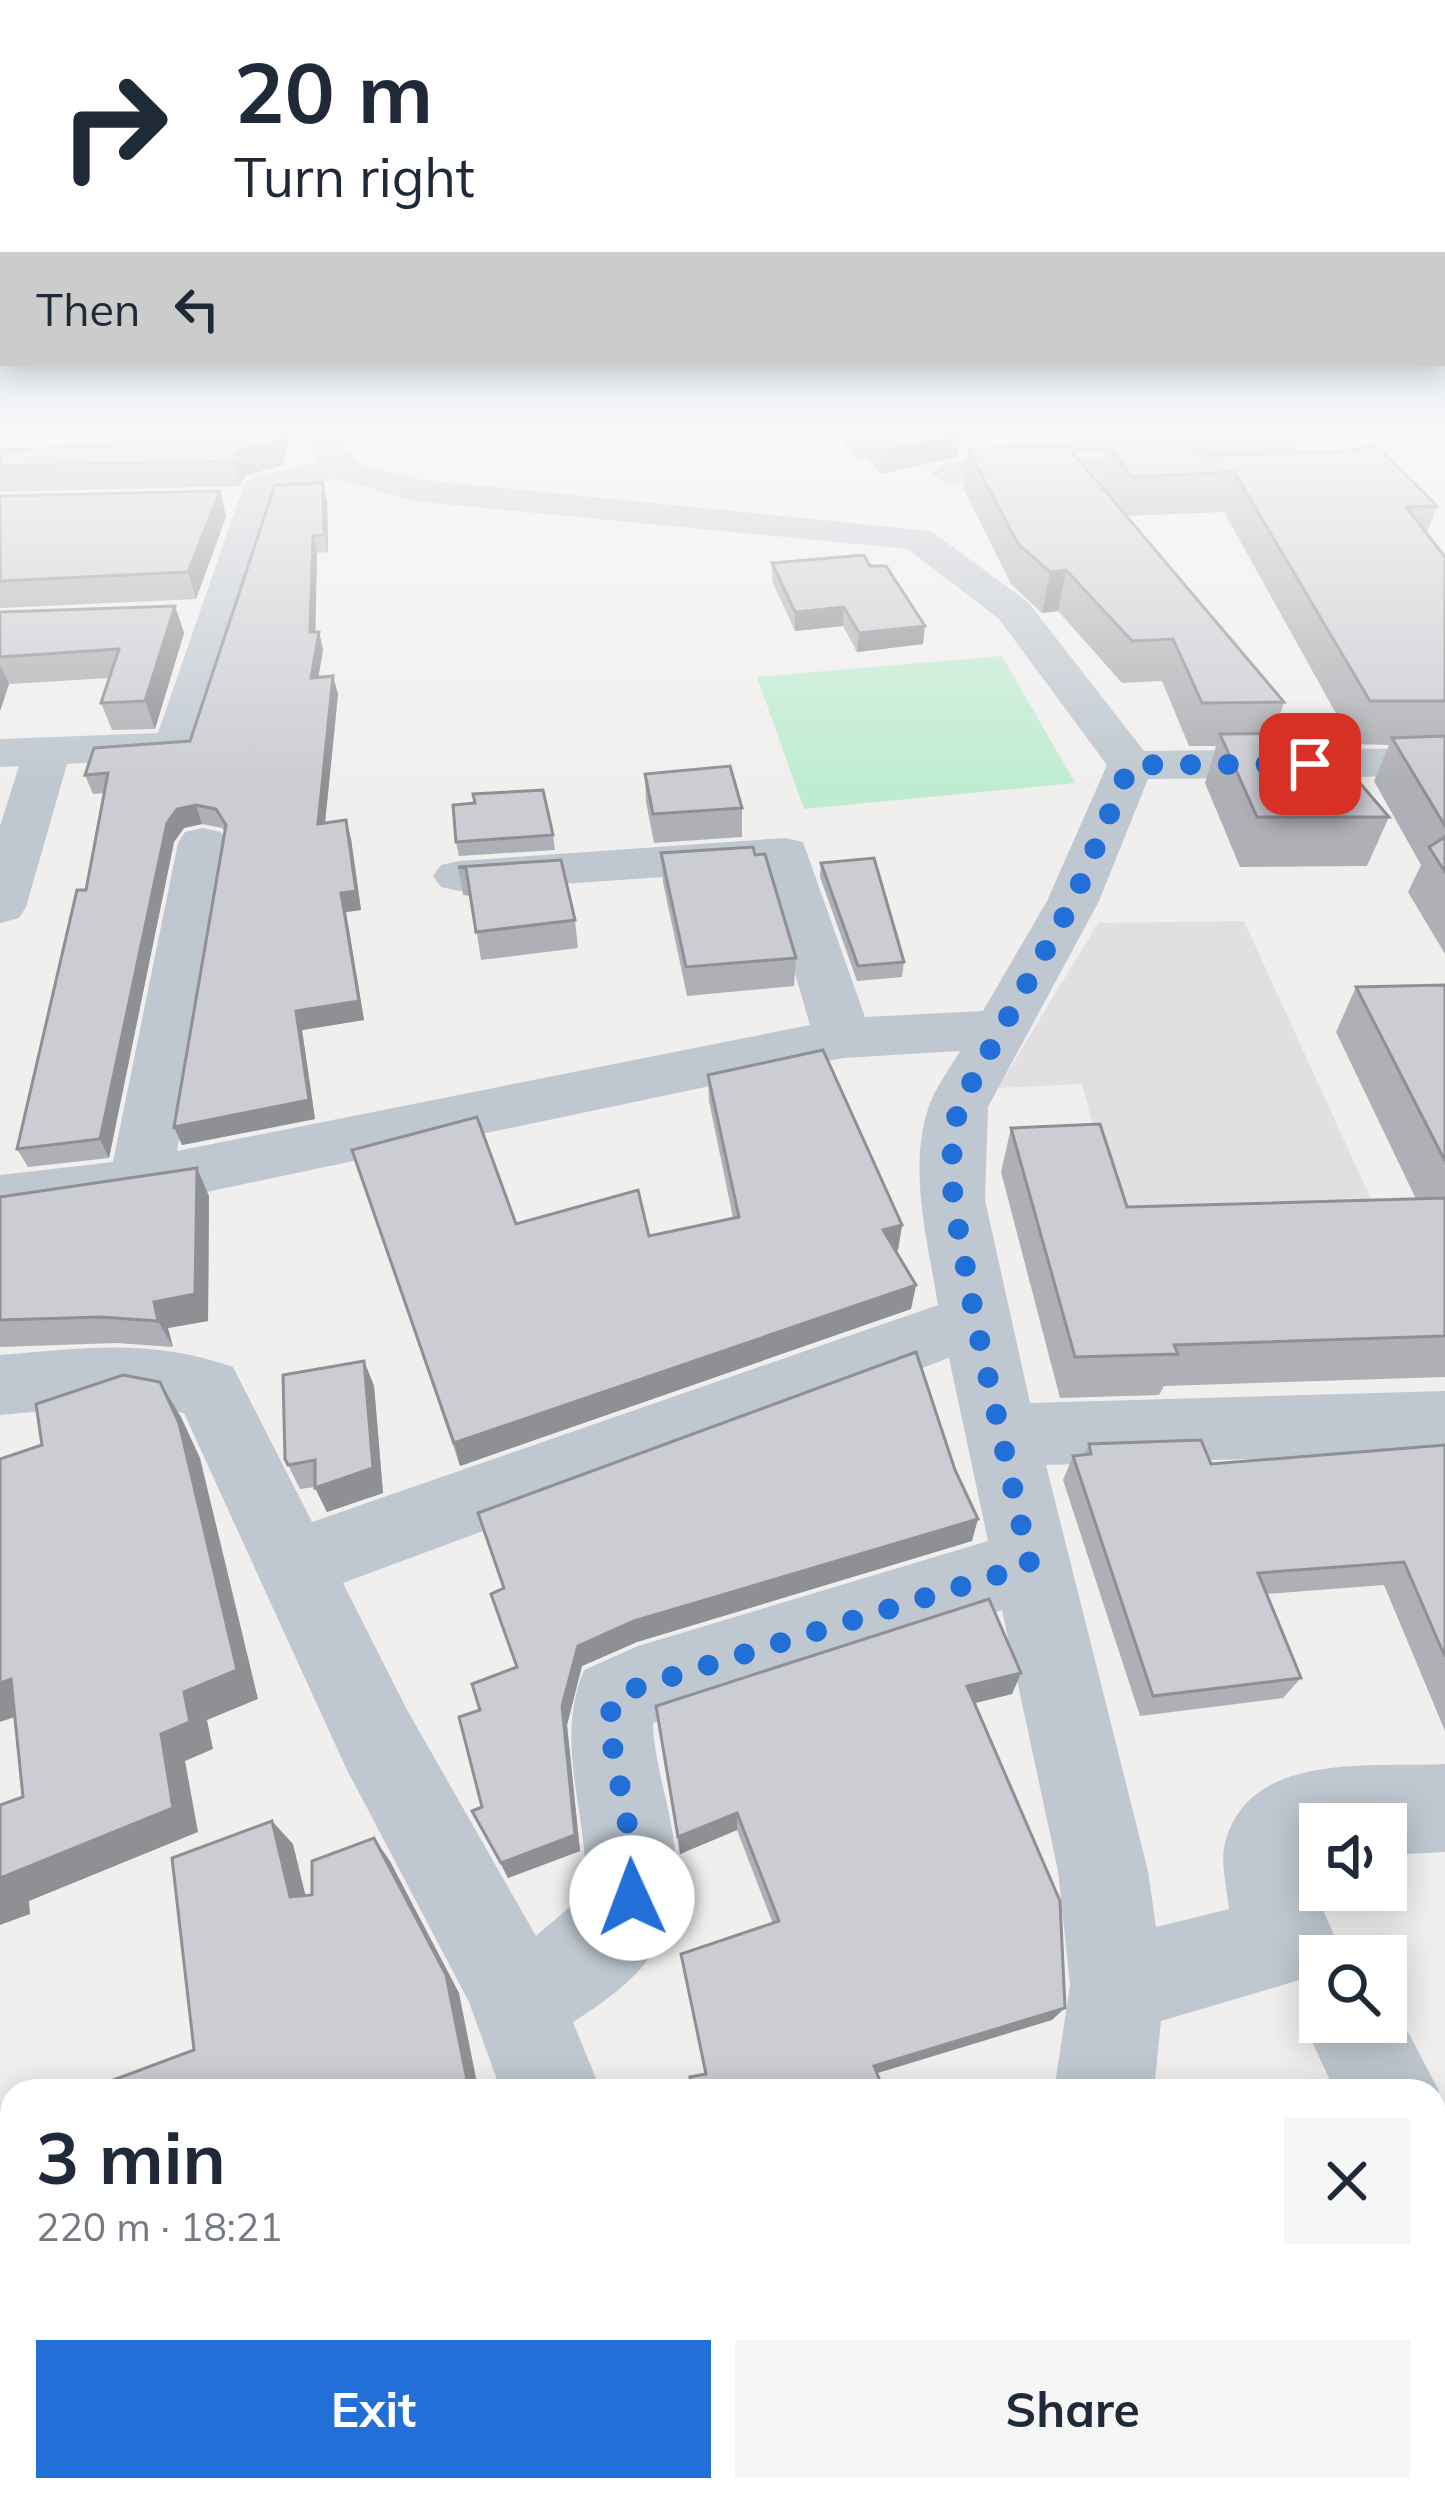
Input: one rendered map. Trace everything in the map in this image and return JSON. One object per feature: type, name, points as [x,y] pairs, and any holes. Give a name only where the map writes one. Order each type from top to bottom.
[{"type":"street","points":[[0,907],[24,752],[177,746],[215,615],[227,549]]},
{"type":"street","points":[[936,549],[971,568],[1036,630],[1130,765]]},
{"type":"street","points":[[167,616],[215,615]]},
{"type":"street","points":[[1130,765],[1445,763]]},
{"type":"street","points":[[1106,2079],[1118,1985],[1103,1871],[975,1319],[953,1200],[952,1152],[958,1107],[1073,901],[1130,765]]},
{"type":"street","points":[[140,1183],[203,844]]},
{"type":"street","points":[[459,876],[785,853],[843,1038]]},
{"type":"street","points":[[0,1199],[140,1183],[843,1038],[1000,1030]]},
{"type":"street","points":[[295,1564],[975,1319]]},
{"type":"street","points":[[0,1385],[131,1373],[208,1388],[376,1738],[517,2002],[546,2079]]},
{"type":"street","points":[[1005,1435],[1445,1422]]},
{"type":"street","points":[[517,2002],[605,1946],[617,1935],[632,1898],[632,1848],[608,1723],[614,1699],[638,1687],[1030,1565]]},
{"type":"street","points":[[1299,1950],[1276,1915],[1268,1846],[1298,1816],[1445,1808]]},
{"type":"street","points":[[1118,1985],[1299,1960]]},
{"type":"street","points":[[1363,2043],[1382,2079]]},
{"type":"shaded area","points":[[1244,921],[1387,1234],[1123,1240],[1082,1084],[998,1088],[1098,923]]},
{"type":"green space","points":[[1002,656],[1075,783],[804,809],[757,677]]},
{"type":"building","points":[[0,549],[197,549],[188,572],[0,581]]},
{"type":"building","points":[[254,549],[313,549],[310,632],[319,632],[311,678],[333,676],[318,824],[346,820],[356,891],[341,893],[359,1001],[296,1011],[309,1100],[174,1127],[226,825],[216,809],[196,805],[177,809],[167,823],[100,1139],[17,1149],[77,890],[86,890],[108,773],[85,775],[94,748],[190,741]]},
{"type":"building","points":[[1023,549],[1154,549],[1284,702],[1202,703],[1173,639],[1132,641],[1066,570],[1050,572]]},
{"type":"building","points":[[1280,549],[1438,549],[1445,557],[1445,701],[1370,701]]},
{"type":"building","points":[[864,555],[870,566],[886,566],[925,626],[859,633],[844,607],[795,612],[772,563]]},
{"type":"building","points":[[175,606],[145,701],[101,703],[119,649],[0,657],[0,612]]},
{"type":"building","points":[[1317,733],[1389,817],[1257,817],[1220,734]]},
{"type":"building","points":[[1445,736],[1445,826],[1392,738]]},
{"type":"building","points":[[730,766],[742,808],[653,814],[645,774]]},
{"type":"building","points":[[543,790],[553,835],[456,842],[453,805],[475,803],[473,794]]},
{"type":"building","points":[[1445,837],[1445,872],[1429,847]]},
{"type":"building","points":[[753,847],[755,855],[765,854],[796,958],[686,967],[661,853]]},
{"type":"building","points":[[874,858],[904,962],[858,966],[821,863]]},
{"type":"building","points":[[561,860],[575,920],[476,932],[466,868],[458,867]]},
{"type":"building","points":[[1445,985],[1445,1161],[1356,987]]},
{"type":"building","points":[[823,1050],[902,1225],[883,1230],[916,1285],[454,1443],[352,1150],[477,1117],[516,1224],[638,1190],[649,1236],[739,1217],[708,1075]]},
{"type":"building","points":[[1100,1124],[1127,1207],[1445,1198],[1445,1336],[1174,1345],[1178,1354],[1075,1357],[1011,1128]]},
{"type":"building","points":[[197,1168],[195,1294],[154,1302],[158,1321],[101,1317],[0,1320],[0,1197]]},
{"type":"building","points":[[916,1352],[955,1470],[978,1519],[634,1621],[578,1646],[562,1706],[575,1835],[501,1863],[472,1811],[482,1807],[459,1717],[480,1710],[472,1684],[517,1667],[491,1594],[504,1588],[478,1513]]},
{"type":"building","points":[[364,1361],[373,1468],[315,1488],[315,1460],[288,1465],[285,1459],[283,1375]]},
{"type":"building","points":[[123,1375],[160,1382],[179,1423],[237,1670],[184,1692],[190,1722],[161,1734],[173,1808],[0,1878],[0,1805],[23,1797],[11,1679],[0,1683],[0,1459],[42,1445],[36,1404]]},
{"type":"building","points":[[1201,1440],[1211,1464],[1445,1445],[1445,1657],[1404,1562],[1258,1573],[1301,1678],[1153,1696],[1073,1456],[1091,1454],[1089,1444]]},
{"type":"building","points":[[989,1599],[1021,1673],[967,1686],[1060,1901],[1065,2008],[874,2066],[879,2079],[690,2079],[706,2074],[681,1954],[779,1921],[737,1813],[678,1837],[656,1706]]},
{"type":"building","points":[[272,1821],[290,1897],[312,1895],[312,1861],[374,1838],[446,1975],[467,2079],[116,2079],[194,2050],[172,1858]]},
{"type":"route","points":[[632,1898],[632,1848],[608,1723],[614,1699],[638,1687],[1030,1565],[953,1200],[958,1107],[1073,901],[1130,775],[1130,765],[1310,764]]}]
